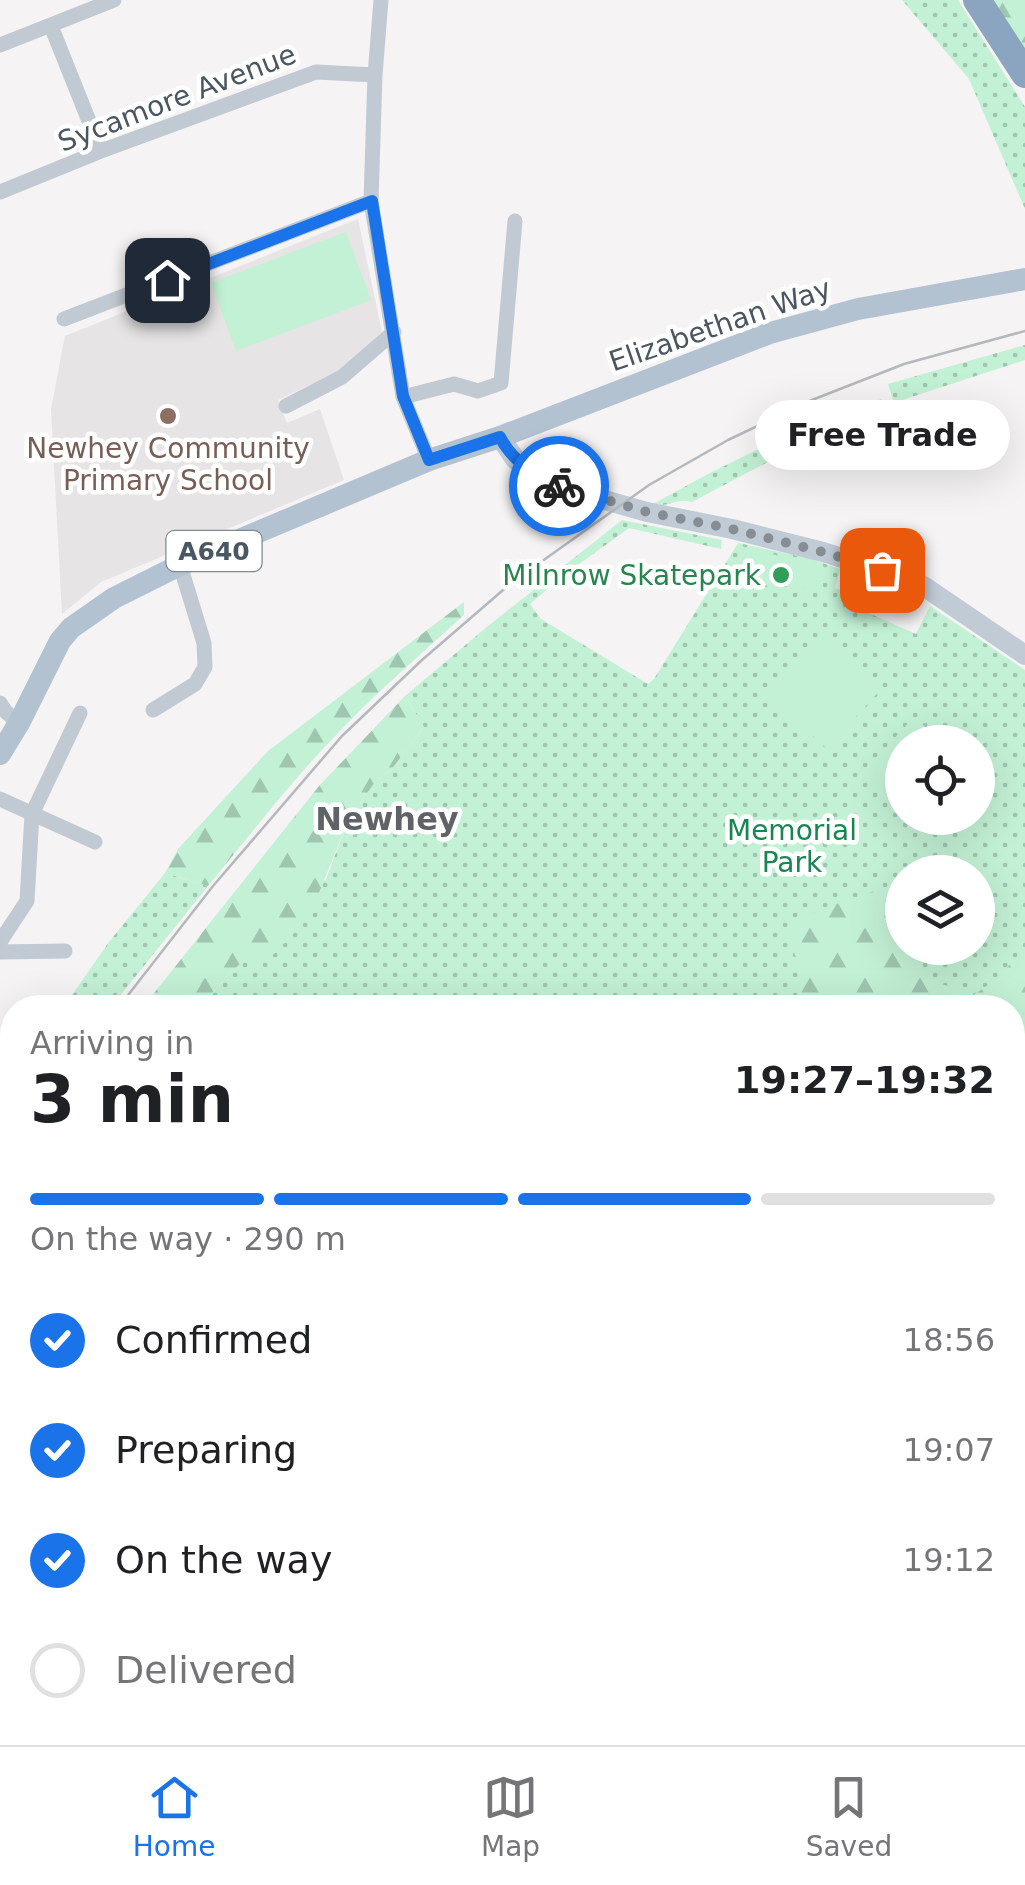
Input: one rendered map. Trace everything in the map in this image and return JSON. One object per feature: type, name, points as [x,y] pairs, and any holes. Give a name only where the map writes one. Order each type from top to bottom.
[{"type":"highway","points":[[977,0],[1025,74]]},
{"type":"main road","name":"Elizabethan Way","points":[[500,437],[770,333],[858,308],[1025,279]]},
{"type":"main road","name":"A640","points":[[0,754],[60,641],[71,628],[114,598],[180,565],[429,460],[500,437]]},
{"type":"street","points":[[0,45],[114,0]]},
{"type":"street","points":[[381,0],[372,201],[403,396],[429,460]]},
{"type":"street","points":[[50,26],[102,151]]},
{"type":"street","name":"Sycamore Avenue","points":[[0,192],[316,72],[375,75]]},
{"type":"street","points":[[64,319],[372,201]]},
{"type":"street","points":[[403,396],[454,384],[478,391],[500,382],[515,221]]},
{"type":"street","points":[[286,406],[342,378],[394,332]]},
{"type":"street","points":[[500,437],[515,459],[536,475],[566,489],[647,512],[823,552],[912,580],[1025,656]]},
{"type":"street","points":[[154,710],[195,684],[205,667],[204,644],[180,565]]},
{"type":"street","points":[[0,703],[19,723]]},
{"type":"street","points":[[0,942],[27,902],[32,814],[80,713]]},
{"type":"street","points":[[0,799],[95,842]]},
{"type":"street","points":[[0,952],[65,951]]},
{"type":"shaded area","name":"Newhey Community Primary School","points":[[358,219],[382,332],[338,371],[278,400],[287,423],[320,409],[344,480],[101,582],[62,614],[51,409],[65,336]]},
{"type":"green space","points":[[902,0],[958,0],[1025,107],[1025,209],[969,79]]},
{"type":"green space","points":[[986,0],[1025,0],[1025,59]]},
{"type":"green space","points":[[346,232],[371,300],[236,351],[211,283]]},
{"type":"green space","points":[[1025,345],[1025,360],[893,400],[888,384]]},
{"type":"green space","points":[[881,399],[886,407],[692,502],[653,504],[789,434]]},
{"type":"green space","name":"Memorial Park","points":[[622,520],[722,540],[721,549],[629,528],[530,604],[541,619],[648,684],[738,543],[840,569],[835,588],[867,601],[864,611],[916,634],[930,606],[1025,670],[1025,995],[211,995],[326,879],[349,819],[375,782],[391,770],[424,727],[405,696]]},
{"type":"green space","name":"Milnrow Skatepark","points":[[748,548],[822,567],[820,588],[740,584]]},
{"type":"green space","points":[[464,602],[464,615],[322,750],[208,886],[165,873],[178,849],[268,751]]},
{"type":"green space","points":[[824,633],[882,688],[827,749],[769,695]]},
{"type":"green space","points":[[405,696],[424,727],[391,770],[375,782],[349,819],[309,917],[271,957],[246,958],[211,995],[153,995],[319,786]]},
{"type":"green space","points":[[914,717],[923,725],[907,725]]},
{"type":"green space","points":[[885,749],[885,797],[861,775]]},
{"type":"green space","points":[[165,873],[208,886],[121,995],[72,995]]},
{"type":"green space","points":[[885,887],[885,965],[917,965],[925,978],[973,995],[799,995],[797,962],[787,926],[827,907]]},
{"type":"green space","points":[[1025,947],[1025,995],[973,995],[995,979]]},
{"type":"tram line","points":[[128,995],[213,886],[342,736],[510,584],[649,485],[728,440],[812,400],[904,364],[1025,331]]},
{"type":"way so far","points":[[559,486],[647,512],[732,529],[882,570]]},
{"type":"place","name":"Newhey Community Primary School","points":[[168,416]]},
{"type":"place","name":"Free Trade","points":[[882,570]]},
{"type":"place","name":"Milnrow Skatepark","points":[[781,575]]},
{"type":"district","name":"Newhey","points":[[387,819]]},
{"type":"route","points":[[167,280],[372,201],[403,396],[429,460],[500,437],[515,459],[559,486]]}]
